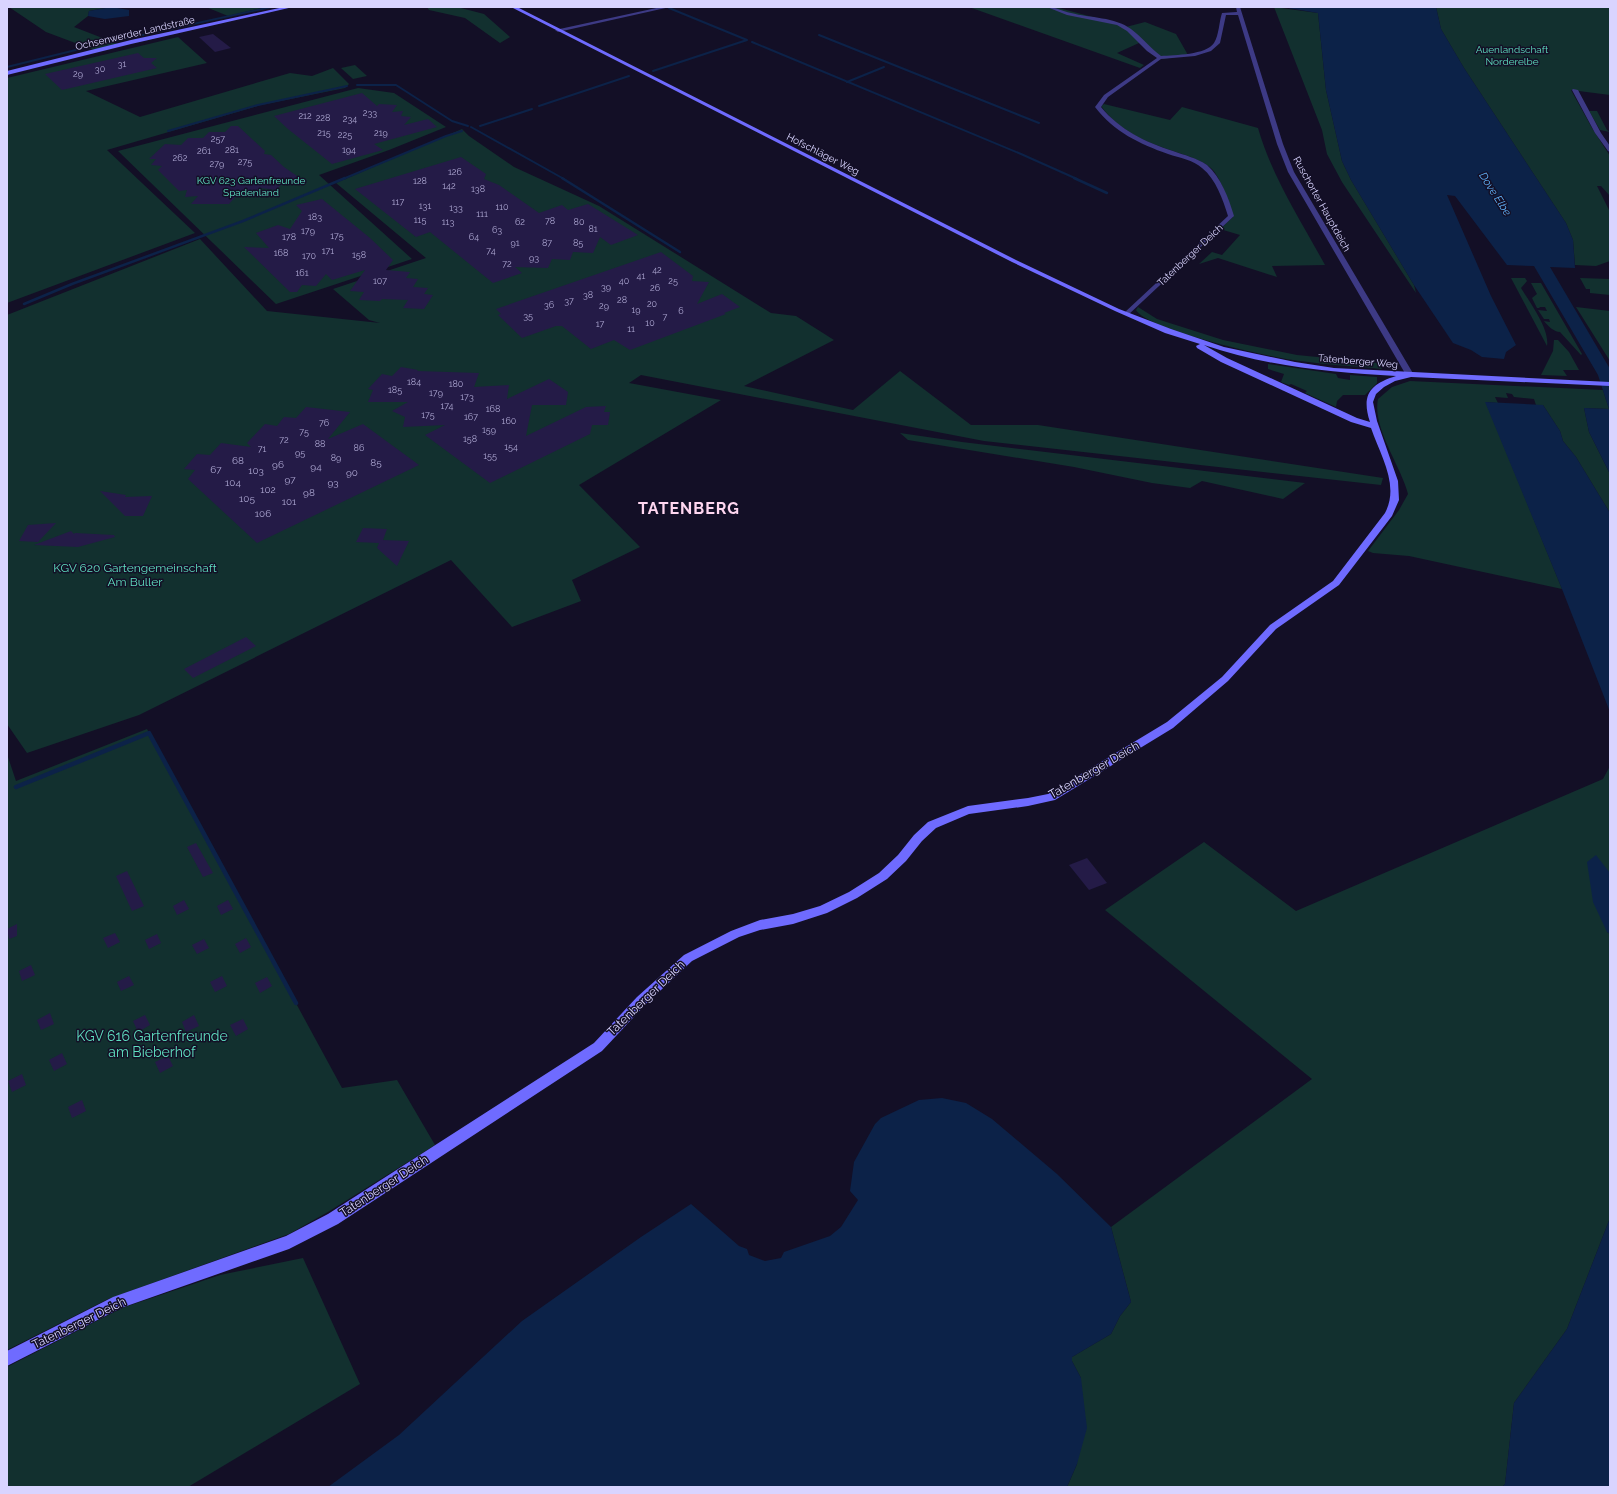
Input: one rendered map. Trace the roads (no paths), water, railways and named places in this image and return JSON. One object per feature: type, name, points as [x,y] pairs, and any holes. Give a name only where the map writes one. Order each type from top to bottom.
[{"type":"street","name":"Ochsenwerder Landstraße","points":[[7,73],[137,40],[291,7]]},
{"type":"street","name":"Hofschläger Weg","points":[[513,7],[1007,258],[1126,314]]},
{"type":"street","points":[[558,30],[668,7]]},
{"type":"street","points":[[1050,7],[1070,14],[1119,24],[1129,30],[1149,50],[1160,58]]},
{"type":"street","name":"Tatenberger Deich","points":[[1126,314],[1230,216],[1227,202],[1208,169],[1193,160],[1147,145],[1129,136],[1105,117],[1098,107],[1106,96],[1160,58],[1195,54],[1209,50],[1217,43],[1224,14],[1239,10]]},
{"type":"street","name":"Ruschorter Hauptdeich","points":[[1239,10],[1280,144],[1291,172],[1410,375]]},
{"type":"street","points":[[1575,90],[1610,150]]},
{"type":"street","name":"Tatenberger Weg","points":[[1126,314],[1190,339],[1222,349],[1295,364],[1334,370],[1610,384]]},
{"type":"street","points":[[1190,339],[1224,360],[1354,420],[1374,426]]},
{"type":"street","name":"Tatenberger Deich","points":[[7,1358],[118,1302],[289,1242],[333,1219],[598,1047],[641,1001],[688,958],[735,934],[760,925],[793,920],[823,910],[853,895],[883,876],[902,858],[918,838],[932,825],[948,817],[968,810],[1028,802],[1051,797],[1170,725],[1225,679],[1273,627],[1336,583],[1389,514],[1395,501],[1396,489],[1394,479],[1374,426],[1369,408],[1370,399],[1373,393],[1390,380],[1410,375]]},
{"type":"water","points":[[111,7],[129,10],[129,16],[105,19],[88,16],[89,11]]},
{"type":"water","name":"Dove Elbe","points":[[1282,7],[1436,7],[1441,29],[1464,68],[1566,223],[1573,240],[1575,268],[1550,267],[1610,369],[1610,474],[1589,432],[1584,408],[1609,409],[1598,375],[1534,266],[1507,265],[1455,196],[1447,195],[1491,296],[1516,345],[1506,352],[1504,359],[1482,357],[1471,350],[1453,343],[1414,285],[1351,180],[1342,161],[1326,90],[1318,13]]},
{"type":"water","points":[[1485,402],[1543,405],[1560,431],[1563,441],[1576,457],[1610,513],[1610,712],[1562,589]]},
{"type":"water","points":[[1596,855],[1610,873],[1610,934],[1607,932],[1593,902],[1587,862]]},
{"type":"water","points":[[942,1098],[966,1103],[992,1119],[1057,1174],[1111,1227],[1131,1302],[1120,1316],[1111,1334],[1072,1357],[1072,1361],[1081,1378],[1087,1428],[1077,1464],[1067,1487],[328,1487],[399,1435],[522,1321],[641,1237],[691,1204],[739,1246],[747,1249],[749,1255],[765,1261],[781,1258],[784,1252],[830,1236],[841,1227],[858,1200],[850,1191],[854,1162],[875,1124],[881,1118],[919,1100]]},
{"type":"water","points":[[1610,1218],[1610,1487],[1502,1487],[1505,1484],[1514,1403],[1567,1329]]},
{"type":"waterway","points":[[7,67],[92,46],[271,7]]},
{"type":"waterway","points":[[653,71],[747,40],[669,8]]},
{"type":"waterway","points":[[819,35],[1039,123]]},
{"type":"waterway","points":[[752,42],[848,82]]},
{"type":"waterway","points":[[848,82],[884,67]]},
{"type":"waterway","points":[[539,106],[629,76]]},
{"type":"waterway","points":[[848,82],[1077,179]]},
{"type":"waterway","points":[[357,85],[396,85],[452,121],[468,126]]},
{"type":"waterway","points":[[168,131],[258,105],[347,86]]},
{"type":"waterway","points":[[480,126],[532,109]]},
{"type":"waterway","points":[[471,127],[564,179]]},
{"type":"waterway","points":[[343,179],[446,136],[462,131]]},
{"type":"waterway","points":[[24,304],[72,284],[243,221],[345,178]]},
{"type":"waterway","points":[[562,178],[680,252]]},
{"type":"waterway","points":[[1074,178],[1107,193]]},
{"type":"waterway","points":[[16,787],[149,733],[296,1003]]},
{"type":"district","name":"TATENBERG","points":[[689,508]]},
{"type":"park label","name":"Auenlandschaft Norderelbe","points":[[1512,54]]},
{"type":"park label","name":"KGV 623 Gartenfreunde Spadenland","points":[[251,186]]},
{"type":"park label","name":"KGV 620 Gartengemeinschaft Am Buller","points":[[135,575]]},
{"type":"park label","name":"KGV 616 Gartenfreunde am Bieberhof","points":[[152,1044]]}]
